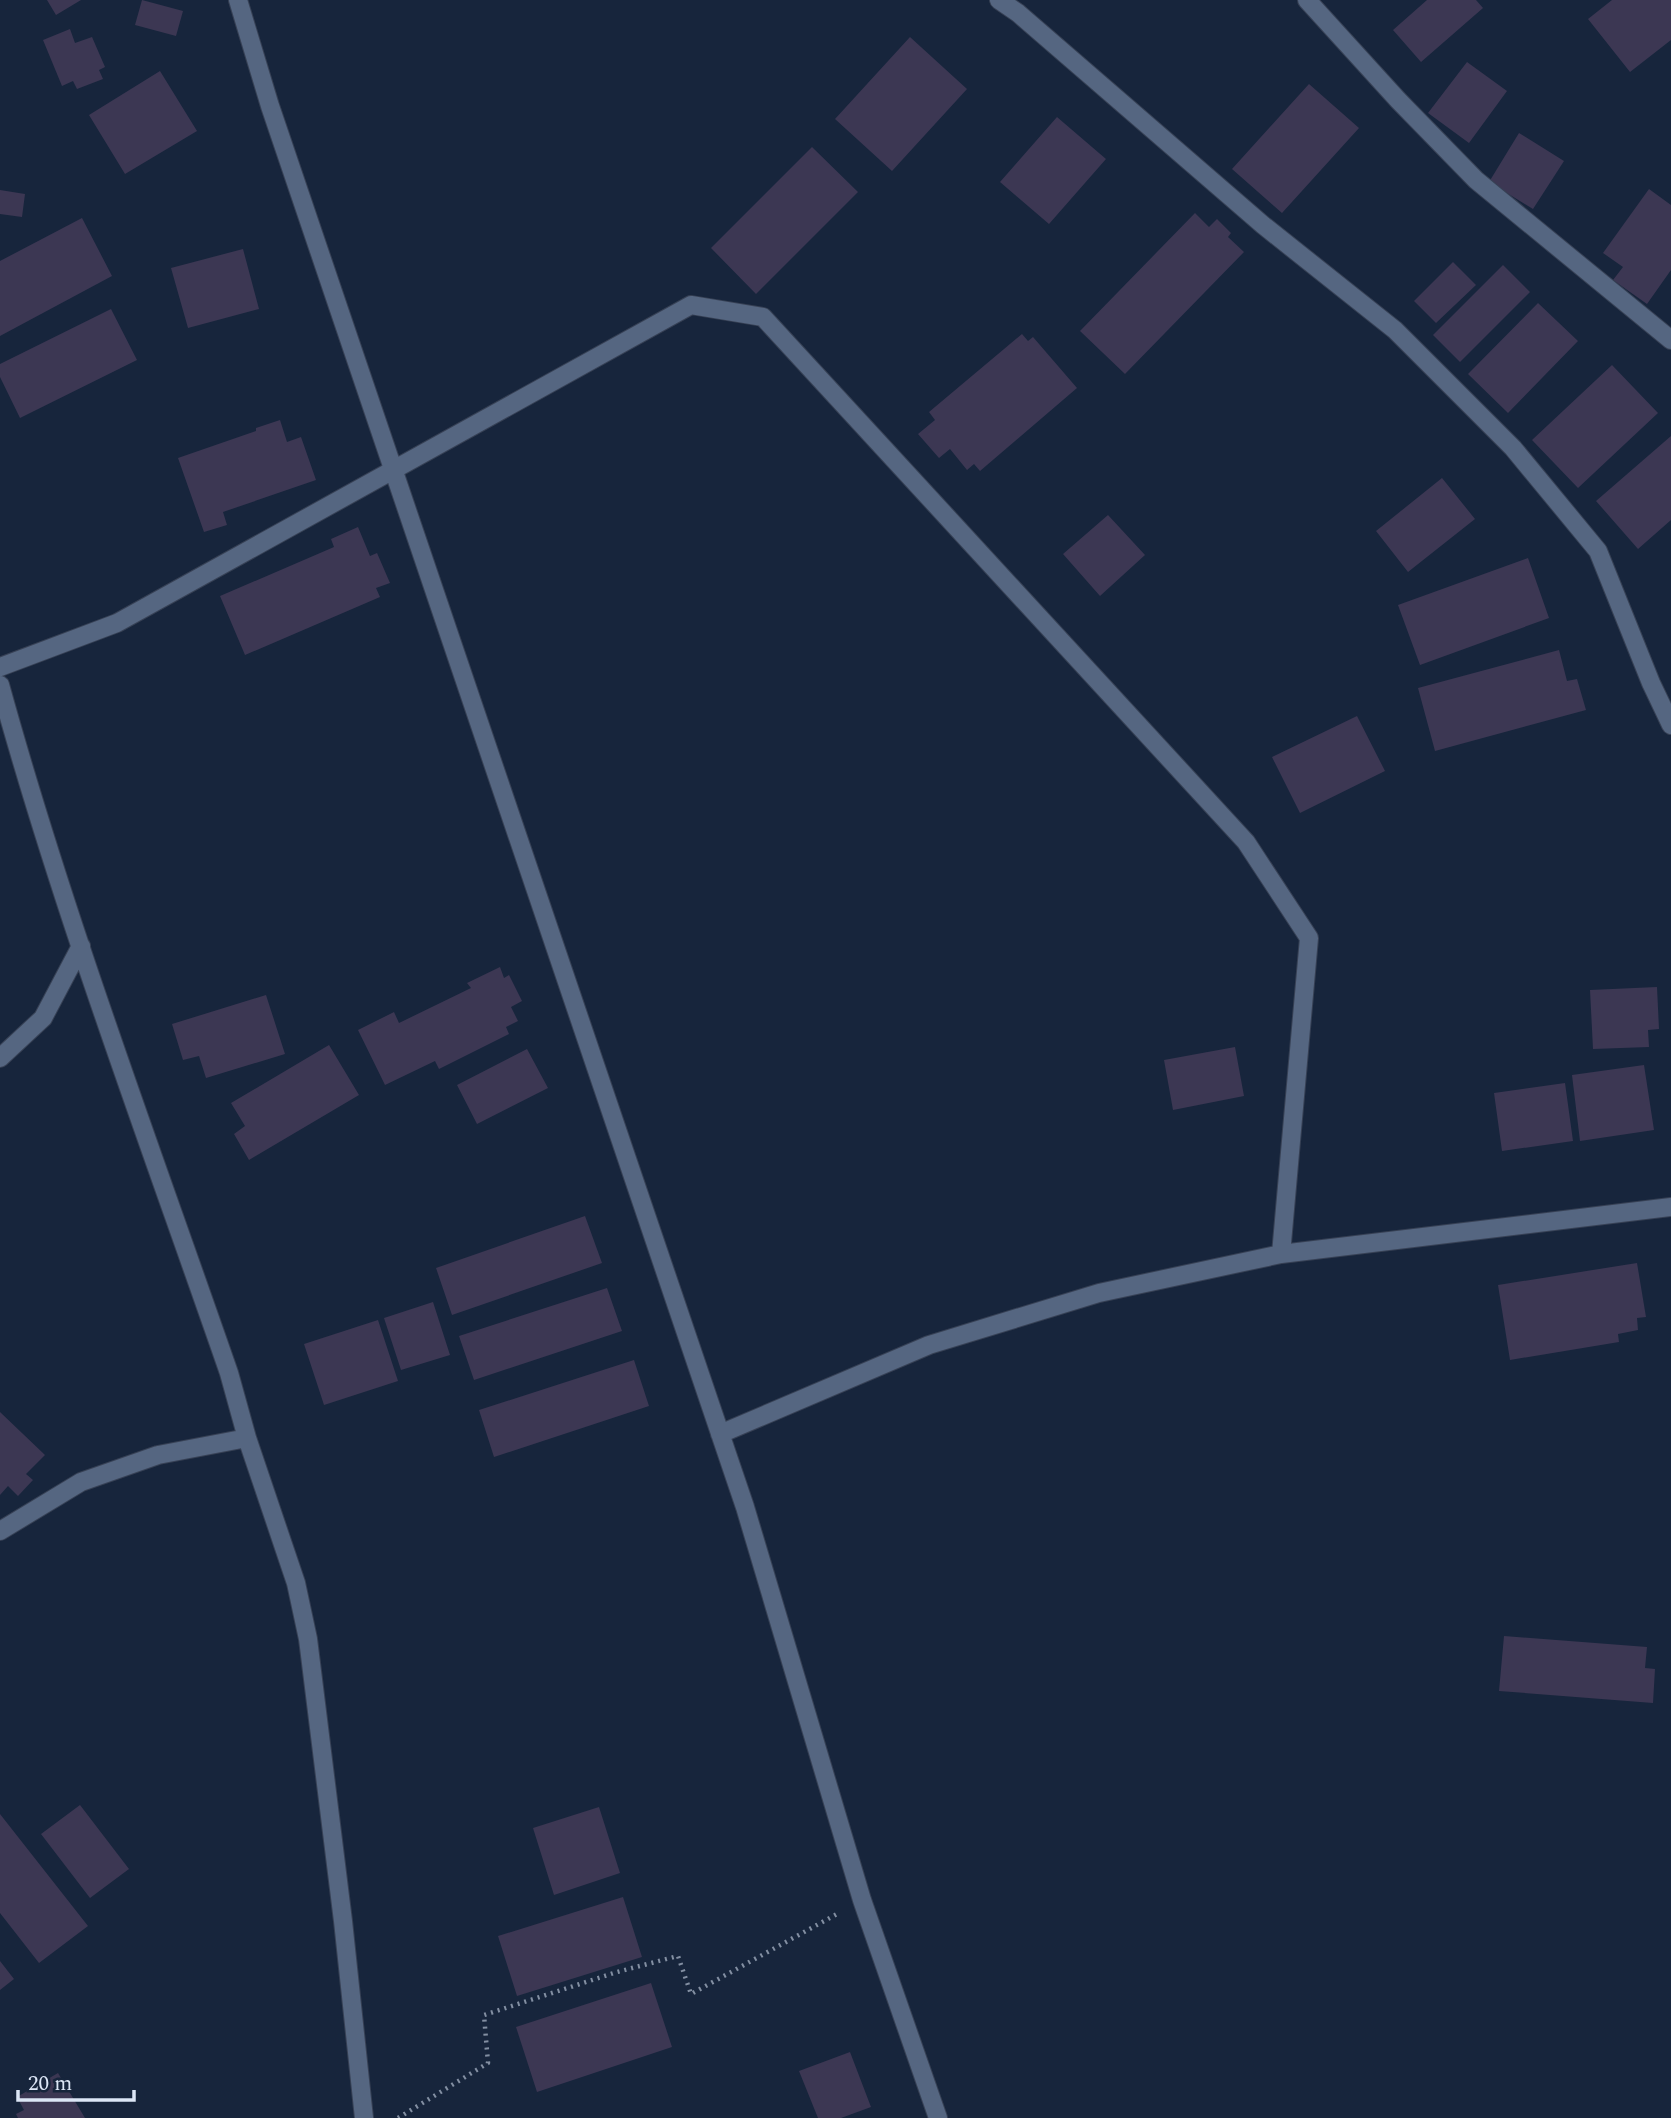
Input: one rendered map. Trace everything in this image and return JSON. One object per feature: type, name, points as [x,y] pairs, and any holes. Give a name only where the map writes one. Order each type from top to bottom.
[{"type":"street","points":[[238,0],[270,106],[749,1520],[862,1900],[938,2118]]},
{"type":"street","points":[[999,0],[1018,13],[1263,225],[1395,330],[1513,448],[1598,551],[1651,683],[1671,725]]},
{"type":"street","points":[[1307,0],[1398,100],[1476,180],[1671,340]]},
{"type":"street","points":[[0,667],[117,623],[691,305],[763,317],[1246,842],[1309,938],[1282,1254]]},
{"type":"street","points":[[0,685],[24,773],[81,946],[225,1360],[247,1438],[296,1583],[308,1639],[343,1920],[364,2118]]},
{"type":"street","points":[[0,1058],[43,1018],[81,946]]},
{"type":"street","points":[[720,1434],[929,1345],[1099,1293],[1282,1254],[1671,1208]]},
{"type":"street","points":[[0,1531],[81,1482],[158,1455],[247,1438]]},
{"type":"path","points":[[398,2118],[488,2063],[484,2015],[617,1972],[678,1956],[691,1994],[862,1900]]},
{"type":"building","points":[[47,0],[81,0],[56,15]]},
{"type":"building","points":[[142,0],[183,11],[176,36],[135,25]]},
{"type":"building","points":[[1427,0],[1476,0],[1483,8],[1421,62],[1393,30]]},
{"type":"building","points":[[1612,0],[1671,0],[1671,40],[1630,72],[1588,19]]},
{"type":"building","points":[[70,29],[75,43],[92,37],[105,67],[99,70],[103,79],[77,89],[73,81],[62,86],[43,40]]},
{"type":"building","points":[[910,37],[967,89],[892,171],[835,119]]},
{"type":"building","points":[[1467,62],[1507,91],[1469,143],[1428,113]]},
{"type":"building","points":[[160,71],[197,131],[125,174],[89,115]]},
{"type":"building","points":[[1309,84],[1359,128],[1282,213],[1232,169]]},
{"type":"building","points":[[1057,117],[1106,159],[1049,224],[1000,182]]},
{"type":"building","points":[[1519,133],[1564,161],[1533,209],[1489,182]]},
{"type":"building","points":[[812,147],[858,192],[756,294],[711,248]]},
{"type":"building","points":[[1649,189],[1671,205],[1671,270],[1647,304],[1613,280],[1623,267],[1603,253]]},
{"type":"building","points":[[0,190],[25,194],[22,217],[0,214]]},
{"type":"building","points":[[1195,213],[1209,227],[1217,219],[1231,233],[1228,237],[1244,252],[1125,374],[1080,331]]},
{"type":"building","points":[[82,218],[112,276],[0,336],[0,261]]},
{"type":"building","points":[[243,249],[259,309],[188,328],[171,268]]},
{"type":"building","points":[[1453,262],[1476,285],[1436,323],[1414,301]]},
{"type":"building","points":[[1503,265],[1530,292],[1460,362],[1433,335]]},
{"type":"building","points":[[1538,303],[1578,341],[1508,413],[1468,374]]},
{"type":"building","points":[[111,309],[137,360],[20,418],[0,377],[0,364]]},
{"type":"building","points":[[1022,334],[1028,341],[1033,337],[1077,388],[980,471],[974,464],[967,470],[950,449],[939,458],[918,434],[935,420],[929,412]]},
{"type":"building","points":[[1612,365],[1658,413],[1578,488],[1532,440]]},
{"type":"building","points":[[280,420],[287,442],[301,437],[316,480],[223,512],[227,525],[204,532],[178,458]]},
{"type":"building","points":[[1671,436],[1671,520],[1638,549],[1596,501]]},
{"type":"building","points":[[1442,478],[1475,519],[1408,572],[1376,531]]},
{"type":"building","points":[[1108,515],[1145,555],[1100,596],[1063,554]]},
{"type":"building","points":[[358,527],[370,556],[377,553],[390,583],[376,588],[380,597],[245,655],[220,596],[334,547],[331,539]]},
{"type":"building","points":[[1528,558],[1549,618],[1420,665],[1398,605]]},
{"type":"building","points":[[1559,650],[1567,681],[1577,679],[1586,710],[1435,751],[1418,688]]},
{"type":"building","points":[[1357,716],[1385,771],[1300,813],[1272,757]]},
{"type":"building","points":[[500,967],[504,978],[509,975],[522,1001],[511,1007],[518,1021],[506,1027],[509,1034],[439,1069],[435,1061],[385,1085],[358,1030],[394,1012],[399,1023],[471,988],[467,983]]},
{"type":"building","points":[[1657,987],[1659,1029],[1648,1030],[1649,1047],[1593,1049],[1590,990]]},
{"type":"building","points":[[266,995],[285,1054],[206,1078],[199,1056],[183,1060],[172,1024]]},
{"type":"building","points":[[329,1045],[359,1095],[249,1160],[234,1134],[245,1126],[231,1103]]},
{"type":"building","points":[[1235,1047],[1244,1096],[1173,1110],[1164,1060]]},
{"type":"building","points":[[527,1049],[548,1088],[477,1124],[457,1085]]},
{"type":"building","points":[[1644,1065],[1654,1130],[1580,1141],[1572,1075]]},
{"type":"building","points":[[1565,1083],[1573,1141],[1502,1151],[1494,1093]]},
{"type":"building","points":[[585,1216],[602,1263],[452,1315],[436,1268]]},
{"type":"building","points":[[1637,1263],[1646,1317],[1637,1318],[1638,1330],[1618,1334],[1619,1342],[1510,1360],[1498,1285]]},
{"type":"building","points":[[607,1288],[622,1331],[474,1380],[459,1336]]},
{"type":"building","points":[[433,1302],[450,1355],[401,1370],[384,1318]]},
{"type":"building","points":[[378,1320],[398,1381],[324,1405],[304,1344]]},
{"type":"building","points":[[634,1360],[649,1406],[494,1457],[479,1410]]},
{"type":"building","points":[[0,1412],[45,1455],[26,1474],[33,1480],[18,1496],[8,1486],[0,1495]]},
{"type":"building","points":[[1504,1636],[1647,1647],[1645,1668],[1655,1669],[1653,1703],[1499,1691]]},
{"type":"building","points":[[80,1805],[129,1869],[90,1898],[41,1834]]},
{"type":"building","points":[[599,1807],[620,1873],[554,1895],[533,1828]]},
{"type":"building","points":[[0,1814],[88,1926],[39,1963],[0,1913]]},
{"type":"building","points":[[623,1897],[642,1957],[517,1996],[498,1936]]},
{"type":"building","points":[[0,1961],[14,1979],[0,1990]]},
{"type":"building","points":[[651,1983],[672,2047],[537,2092],[516,2027]]},
{"type":"building","points":[[850,2052],[871,2107],[841,2118],[818,2118],[799,2071]]},
{"type":"building","points":[[58,2073],[85,2118],[18,2118],[16,2114],[24,2110],[17,2097]]}]
